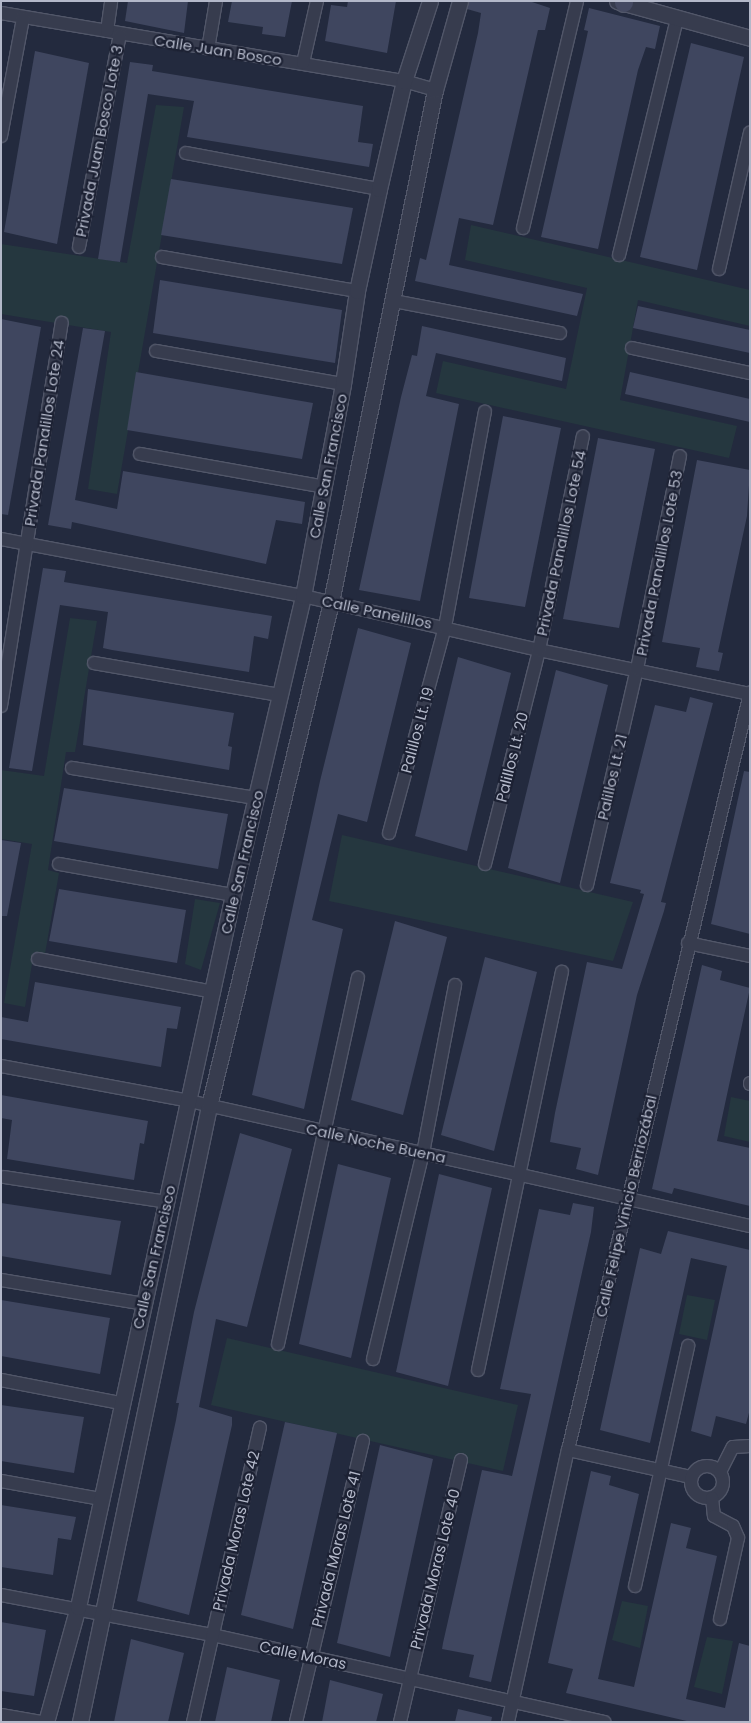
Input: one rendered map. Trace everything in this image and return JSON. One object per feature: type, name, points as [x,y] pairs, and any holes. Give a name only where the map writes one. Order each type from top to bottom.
[{"type":"street","name":"Privada Juan Bosco Lote 3","points":[[79,247],[114,33],[111,1]]},
{"type":"street","points":[[208,49],[216,1]]},
{"type":"street","points":[[303,63],[317,1]]},
{"type":"street","name":"Calle San Francisco","points":[[46,1722],[78,1607],[214,992],[233,895],[303,596],[325,487],[357,291],[379,189],[404,81],[430,1]]},
{"type":"street","name":"Calle San Francisco","points":[[80,1722],[210,1106],[331,602],[394,301],[435,90],[460,1]]},
{"type":"street","points":[[523,228],[577,1]]},
{"type":"street","points":[[622,2],[750,38]]},
{"type":"street","name":"Calle Juan Bosco","points":[[7,9],[23,18],[303,63],[404,81],[435,90]]},
{"type":"street","points":[[1,136],[23,18]]},
{"type":"street","points":[[619,255],[677,18]]},
{"type":"street","points":[[719,269],[750,132]]},
{"type":"street","points":[[186,153],[379,189]]},
{"type":"street","points":[[162,258],[357,291]]},
{"type":"street","points":[[394,301],[560,333]]},
{"type":"street","name":"Privada Panalillos Lote 24","points":[[1,706],[62,323]]},
{"type":"street","points":[[632,348],[750,373]]},
{"type":"street","points":[[156,351],[343,384]]},
{"type":"street","name":"Palillos Lt. 19","points":[[389,833],[445,627],[485,412]]},
{"type":"street","name":"Privada Panalillos Lote 54","points":[[539,650],[582,436]]},
{"type":"street","points":[[140,454],[325,487]]},
{"type":"street","name":"Privada Panalillos Lote 53","points":[[637,669],[680,456]]},
{"type":"street","name":"Calle Panelillos","points":[[1,539],[303,596],[539,650],[750,694]]},
{"type":"street","name":"Palillos Lt. 20","points":[[486,864],[539,650]]},
{"type":"street","points":[[94,663],[279,695]]},
{"type":"street","name":"Palillos Lt. 21","points":[[587,885],[637,669]]},
{"type":"street","name":"Calle Felipe Vinicio Berriozábal","points":[[508,1722],[568,1450],[688,943],[750,694]]},
{"type":"street","points":[[72,768],[256,798]]},
{"type":"street","points":[[59,864],[233,895]]},
{"type":"street","points":[[688,943],[750,956]]},
{"type":"street","points":[[38,959],[214,992]]},
{"type":"street","points":[[478,1370],[521,1175],[562,972]]},
{"type":"street","points":[[278,1344],[326,1132],[358,978]]},
{"type":"street","points":[[373,1359],[423,1154],[455,986]]},
{"type":"street","name":"Calle Noche Buena","points":[[1,1066],[189,1101],[750,1226]]},
{"type":"street","points":[[4,1177],[167,1202]]},
{"type":"street","points":[[1,1280],[144,1304]]},
{"type":"street","points":[[635,1586],[662,1471],[688,1346]]},
{"type":"street","points":[[1,1380],[122,1403]]},
{"type":"street","name":"Privada Moras Lote 42","points":[[193,1722],[260,1428]]},
{"type":"street","name":"Privada Moras Lote 41","points":[[296,1722],[362,1441]]},
{"type":"street","points":[[720,1472],[733,1447],[750,1446]]},
{"type":"street","points":[[568,1450],[691,1477]]},
{"type":"street","name":"Privada Moras Lote 40","points":[[400,1722],[408,1678],[461,1460]]},
{"type":"street","points":[[691,1477],[704,1465],[713,1466],[720,1472],[723,1477],[722,1490],[712,1498]]},
{"type":"street","points":[[691,1477],[695,1494],[712,1498]]},
{"type":"street","points":[[1,1481],[101,1498]]},
{"type":"street","points":[[712,1498],[714,1516],[733,1526],[738,1538],[720,1619]]},
{"type":"street","name":"Calle Moras","points":[[1,1595],[78,1607],[103,1615],[212,1635],[604,1722]]},
{"type":"street","points":[[1,1715],[42,1722]]},
{"type":"shaded area","points":[[156,105],[184,107],[117,494],[88,489],[111,332],[1,314],[1,244],[127,263]]},
{"type":"shaded area","points":[[471,225],[750,290],[750,326],[638,300],[620,400],[737,426],[729,458],[436,393],[443,361],[566,389],[587,288],[465,260]]},
{"type":"shaded area","points":[[70,618],[97,621],[75,752],[66,752],[48,870],[59,873],[45,954],[34,952],[25,1007],[4,1003],[32,844],[1,839],[1,770],[44,776]]},
{"type":"shaded area","points":[[342,835],[633,902],[613,961],[329,901]]},
{"type":"shaded area","points":[[195,899],[220,903],[201,970],[185,964]]},
{"type":"shaded area","points":[[731,1097],[750,1101],[750,1142],[724,1136]]},
{"type":"shaded area","points":[[687,1295],[715,1300],[707,1340],[679,1334]]},
{"type":"shaded area","points":[[227,1338],[518,1405],[503,1471],[211,1405]]},
{"type":"shaded area","points":[[622,1601],[648,1606],[640,1648],[612,1640]]},
{"type":"shaded area","points":[[707,1637],[733,1641],[722,1694],[694,1687]]},
{"type":"building","points":[[128,1],[188,1],[184,33],[125,21]]},
{"type":"building","points":[[232,1],[292,1],[285,37],[262,34],[263,27],[228,22]]},
{"type":"building","points":[[348,1],[396,1],[387,53],[325,41],[331,5],[347,7]]},
{"type":"building","points":[[469,1],[529,1],[550,8],[545,30],[538,30],[493,225],[459,218],[449,265],[583,294],[577,316],[415,281],[420,258],[426,260],[478,33],[481,13],[467,9]]},
{"type":"building","points":[[589,8],[660,26],[655,49],[646,47],[638,70],[598,249],[541,237],[588,31],[584,30]]},
{"type":"building","points":[[691,43],[744,57],[697,270],[640,257]]},
{"type":"building","points":[[35,51],[89,63],[57,244],[4,232]]},
{"type":"building","points":[[130,62],[153,65],[152,71],[363,106],[358,142],[373,144],[369,167],[187,137],[194,101],[148,94],[120,262],[98,259]]},
{"type":"building","points":[[171,179],[353,208],[342,264],[161,235]]},
{"type":"building","points":[[160,280],[342,310],[335,363],[153,333]]},
{"type":"building","points":[[638,306],[750,330],[750,353],[633,328]]},
{"type":"building","points":[[1,319],[41,327],[8,515],[1,514]]},
{"type":"building","points":[[422,326],[566,358],[562,381],[436,353],[426,396],[459,404],[420,601],[359,590],[401,397],[412,355],[417,356]]},
{"type":"building","points":[[83,328],[105,331],[75,500],[117,509],[123,471],[305,502],[302,524],[276,520],[266,564],[72,522],[71,529],[48,525]]},
{"type":"building","points":[[136,372],[313,403],[302,459],[127,430]]},
{"type":"building","points":[[630,372],[750,399],[750,422],[625,394]]},
{"type":"building","points":[[503,416],[561,428],[525,607],[469,598]]},
{"type":"building","points":[[598,438],[655,449],[619,628],[563,619]]},
{"type":"building","points":[[697,460],[750,470],[747,516],[718,652],[723,653],[719,671],[696,667],[700,648],[662,642]]},
{"type":"building","points":[[43,568],[66,571],[64,582],[272,616],[268,639],[254,636],[249,672],[112,650],[103,648],[108,612],[60,605],[32,771],[9,768]]},
{"type":"building","points":[[358,628],[411,643],[367,822],[338,814],[312,920],[343,929],[304,1109],[252,1095],[320,781]]},
{"type":"building","points":[[458,657],[511,673],[467,851],[415,836]]},
{"type":"building","points":[[556,670],[608,685],[560,883],[508,868]]},
{"type":"building","points":[[88,689],[234,713],[228,746],[232,747],[229,770],[83,745]]},
{"type":"building","points":[[690,697],[713,703],[661,902],[666,903],[664,911],[637,995],[598,1175],[576,1169],[581,1148],[550,1142],[555,1113],[587,962],[622,969],[644,894],[640,893],[641,890],[610,883],[655,705],[686,712]]},
{"type":"building","points":[[744,771],[750,772],[750,934],[711,924]]},
{"type":"building","points":[[64,788],[228,814],[218,869],[54,841]]},
{"type":"building","points":[[1,840],[21,843],[7,916],[1,916]]},
{"type":"building","points":[[59,889],[186,910],[177,963],[49,941]]},
{"type":"building","points":[[395,921],[447,937],[403,1115],[351,1100]]},
{"type":"building","points":[[485,957],[537,972],[494,1151],[441,1135]]},
{"type":"building","points":[[702,965],[722,971],[720,980],[750,988],[717,1141],[750,1148],[750,1206],[674,1188],[672,1194],[652,1189]]},
{"type":"building","points":[[35,982],[181,1007],[177,1029],[167,1028],[161,1067],[1,1039],[1,1017],[28,1022]]},
{"type":"building","points":[[1,1095],[148,1121],[144,1144],[140,1143],[134,1180],[7,1159],[12,1120],[1,1118]]},
{"type":"building","points":[[240,1133],[292,1149],[247,1327],[216,1319],[199,1407],[232,1417],[232,1425],[189,1615],[137,1601],[176,1420],[179,1403],[176,1403],[194,1312]]},
{"type":"building","points":[[338,1164],[391,1178],[351,1358],[299,1344]]},
{"type":"building","points":[[439,1174],[492,1188],[448,1386],[396,1372]]},
{"type":"building","points":[[1,1203],[121,1221],[111,1275],[1,1256]]},
{"type":"building","points":[[573,1203],[594,1207],[591,1232],[491,1682],[469,1677],[474,1655],[442,1649],[443,1643],[482,1470],[512,1476],[531,1394],[500,1389],[539,1209],[570,1215]]},
{"type":"building","points":[[668,1231],[750,1250],[750,1409],[746,1424],[716,1416],[711,1437],[691,1431],[727,1266],[691,1258],[650,1443],[600,1430],[640,1248],[661,1254]]},
{"type":"building","points":[[1,1300],[110,1318],[100,1374],[1,1356]]},
{"type":"building","points":[[1,1405],[84,1417],[74,1473],[1,1461]]},
{"type":"building","points":[[285,1422],[337,1433],[293,1629],[241,1615]]},
{"type":"building","points":[[380,1445],[433,1459],[390,1657],[337,1643]]},
{"type":"building","points":[[591,1471],[611,1476],[609,1485],[639,1494],[598,1679],[634,1687],[671,1523],[691,1528],[686,1548],[717,1556],[686,1699],[725,1708],[739,1643],[750,1646],[750,1722],[691,1722],[566,1693],[573,1669],[548,1663]]},
{"type":"building","points":[[1,1505],[76,1517],[71,1540],[58,1538],[53,1575],[1,1567]]},
{"type":"building","points":[[1,1622],[46,1630],[34,1696],[1,1691]]},
{"type":"building","points":[[131,1639],[184,1653],[168,1722],[114,1722]]},
{"type":"building","points":[[227,1667],[280,1680],[271,1722],[215,1722]]},
{"type":"building","points":[[330,1680],[383,1694],[376,1722],[322,1722]]},
{"type":"building","points":[[458,1709],[492,1717],[491,1722],[455,1722]]}]
